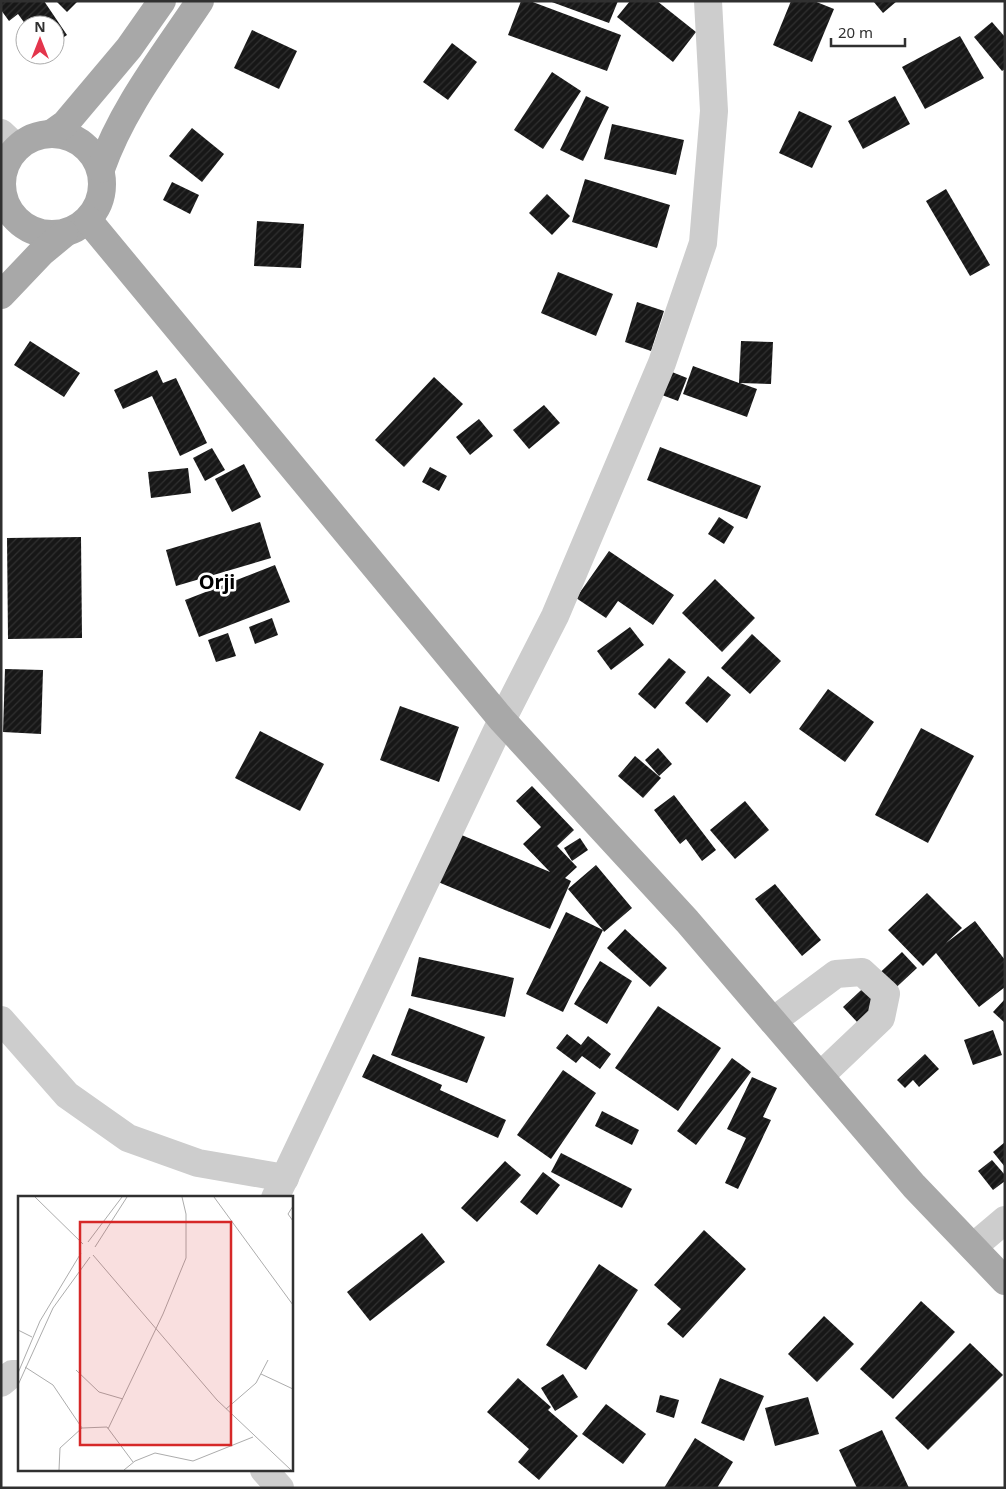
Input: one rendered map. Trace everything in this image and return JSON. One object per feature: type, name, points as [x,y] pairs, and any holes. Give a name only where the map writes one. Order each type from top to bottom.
[{"type":"main road","points":[[64,234],[45,234],[27,228],[13,216],[5,218],[2,191],[3,172],[11,155],[9,141],[50,134],[65,124],[129,48],[162,1]]},
{"type":"main road","points":[[101,169],[108,149],[140,91],[200,1]]},
{"type":"main road","points":[[1,295],[41,253],[64,234],[88,220],[99,205],[102,196],[103,178],[101,169],[92,152],[78,141],[69,137],[50,134]]},
{"type":"main road","points":[[88,220],[502,720],[687,921],[914,1186],[1005,1281]]},
{"type":"street","points":[[1,1020],[67,1095],[128,1138],[198,1163],[280,1188],[502,720],[555,616],[662,363],[703,243],[714,111],[708,1]]},
{"type":"street","points":[[773,1021],[836,974],[862,972],[886,994],[881,1018],[820,1076]]},
{"type":"street","points":[[973,1247],[1005,1220]]},
{"type":"street","points":[[266,1472],[280,1488]]},
{"type":"building","points":[[1,1],[44,1],[53,15],[18,14],[9,21],[1,10]]},
{"type":"building","points":[[56,1],[78,1],[67,12]]},
{"type":"building","points":[[521,1],[530,1],[621,35],[607,71],[508,35]]},
{"type":"building","points":[[549,1],[618,1],[609,23]]},
{"type":"building","points":[[630,1],[657,1],[696,32],[673,62],[617,17]]},
{"type":"building","points":[[791,1],[814,1],[834,9],[812,62],[773,45]]},
{"type":"building","points":[[873,1],[897,1],[883,13]]},
{"type":"building","points":[[992,22],[1005,37],[1005,69],[1002,71],[974,37]]},
{"type":"building","points":[[252,30],[297,51],[279,89],[234,68]]},
{"type":"building","points":[[960,36],[984,78],[925,109],[902,67]]},
{"type":"building","points":[[452,43],[477,62],[448,100],[423,82]]},
{"type":"building","points":[[552,72],[581,91],[543,149],[514,130]]},
{"type":"building","points":[[586,96],[609,107],[583,161],[560,150]]},
{"type":"building","points":[[895,96],[910,124],[863,149],[848,121]]},
{"type":"building","points":[[799,111],[832,126],[812,168],[779,153]]},
{"type":"building","points":[[612,124],[684,140],[676,175],[604,159]]},
{"type":"building","points":[[192,128],[224,154],[202,182],[169,156]]},
{"type":"building","points":[[585,179],[670,205],[657,248],[572,222]]},
{"type":"building","points":[[172,182],[199,195],[190,214],[163,200]]},
{"type":"building","points":[[946,189],[990,265],[970,276],[926,201]]},
{"type":"building","points":[[547,194],[570,216],[552,235],[529,213]]},
{"type":"building","points":[[257,221],[304,224],[301,268],[254,266]]},
{"type":"building","points":[[558,272],[613,294],[596,336],[541,313]]},
{"type":"building","points":[[637,302],[664,311],[651,351],[625,342]]},
{"type":"building","points":[[30,341],[80,373],[64,397],[14,365]]},
{"type":"building","points":[[741,341],[773,342],[771,384],[740,383],[757,389],[747,417],[683,394],[693,366],[739,383]]},
{"type":"building","points":[[157,370],[163,383],[176,378],[207,443],[180,456],[152,396],[123,409],[114,390]]},
{"type":"building","points":[[672,372],[687,378],[678,401],[662,395]]},
{"type":"building","points":[[434,377],[463,404],[404,467],[375,440]]},
{"type":"building","points":[[544,405],[560,423],[529,449],[513,430]]},
{"type":"building","points":[[479,419],[493,436],[470,455],[456,437]]},
{"type":"building","points":[[660,447],[761,486],[747,519],[647,480]]},
{"type":"building","points":[[212,448],[225,470],[205,481],[193,458]]},
{"type":"building","points":[[244,464],[261,497],[232,512],[215,479]]},
{"type":"building","points":[[430,467],[447,476],[439,491],[422,482]]},
{"type":"building","points":[[188,468],[191,493],[151,498],[148,472]]},
{"type":"building","points":[[719,517],[734,527],[724,544],[708,534]]},
{"type":"building","points":[[260,522],[271,558],[176,586],[166,550]]},
{"type":"building","points":[[81,537],[82,638],[8,639],[7,538]]},
{"type":"building","points":[[609,551],[674,595],[653,625],[618,601],[606,618],[576,598]]},
{"type":"building","points":[[275,565],[290,602],[199,637],[185,600]]},
{"type":"building","points":[[715,579],[755,618],[722,652],[682,613]]},
{"type":"building","points":[[272,618],[278,635],[255,644],[249,627]]},
{"type":"building","points":[[630,627],[644,645],[611,670],[597,651]]},
{"type":"building","points":[[228,633],[236,656],[216,662],[208,640]]},
{"type":"building","points":[[752,634],[781,661],[750,694],[721,668]]},
{"type":"building","points":[[669,658],[686,672],[655,709],[638,694]]},
{"type":"building","points":[[5,669],[43,670],[41,734],[3,732]]},
{"type":"building","points":[[708,676],[731,695],[707,723],[685,703]]},
{"type":"building","points":[[828,689],[874,722],[845,762],[799,729]]},
{"type":"building","points":[[400,706],[459,727],[439,782],[380,760]]},
{"type":"building","points":[[921,728],[974,756],[928,843],[875,815]]},
{"type":"building","points":[[260,731],[324,764],[300,811],[235,778]]},
{"type":"building","points":[[658,748],[672,764],[659,776],[645,760]]},
{"type":"building","points":[[635,756],[661,778],[643,798],[618,776]]},
{"type":"building","points":[[532,786],[574,830],[557,846],[577,867],[565,878],[571,881],[550,929],[431,879],[452,831],[550,872],[523,844],[541,827],[516,801]]},
{"type":"building","points":[[674,795],[716,850],[702,861],[686,839],[680,844],[654,810]]},
{"type":"building","points":[[745,801],[769,830],[735,859],[710,830]]},
{"type":"building","points":[[580,838],[588,850],[572,861],[564,848]]},
{"type":"building","points":[[596,865],[632,908],[604,932],[568,889]]},
{"type":"building","points":[[775,884],[821,940],[802,956],[755,899]]},
{"type":"building","points":[[927,893],[962,928],[946,943],[975,921],[1005,960],[1005,987],[979,1007],[936,953],[923,966],[888,930]]},
{"type":"building","points":[[566,912],[603,930],[563,1012],[526,994]]},
{"type":"building","points":[[625,929],[667,968],[650,987],[607,948]]},
{"type":"building","points":[[902,952],[917,968],[858,1023],[843,1007]]},
{"type":"building","points":[[419,957],[514,978],[505,1017],[411,996]]},
{"type":"building","points":[[600,961],[632,981],[607,1024],[574,1004]]},
{"type":"building","points":[[1005,999],[1005,1023],[993,1012]]},
{"type":"building","points":[[658,1006],[721,1048],[678,1111],[615,1068]]},
{"type":"building","points":[[409,1008],[485,1037],[467,1083],[391,1055]]},
{"type":"building","points":[[993,1030],[1002,1055],[973,1065],[964,1040]]},
{"type":"building","points":[[567,1034],[581,1045],[588,1036],[611,1054],[600,1069],[582,1056],[576,1063],[556,1048]]},
{"type":"building","points":[[373,1054],[442,1085],[440,1090],[506,1120],[498,1138],[362,1077]]},
{"type":"building","points":[[925,1054],[939,1069],[919,1087],[913,1080],[905,1088],[897,1080]]},
{"type":"building","points":[[732,1058],[751,1072],[696,1145],[677,1131]]},
{"type":"building","points":[[563,1070],[596,1093],[551,1159],[517,1135]]},
{"type":"building","points":[[752,1077],[777,1088],[763,1117],[771,1120],[738,1189],[725,1183],[746,1138],[727,1129]]},
{"type":"building","points":[[602,1111],[639,1130],[632,1145],[595,1126]]},
{"type":"building","points":[[1005,1142],[1005,1167],[993,1152]]},
{"type":"building","points":[[561,1153],[632,1189],[622,1208],[551,1172]]},
{"type":"building","points":[[992,1160],[1005,1175],[1005,1181],[993,1190],[978,1171]]},
{"type":"building","points":[[505,1161],[521,1175],[477,1222],[461,1208]]},
{"type":"building","points":[[543,1172],[560,1185],[537,1215],[520,1202]]},
{"type":"building","points":[[704,1230],[746,1269],[683,1338],[667,1324],[681,1309],[654,1285]]},
{"type":"building","points":[[422,1233],[445,1262],[370,1321],[347,1292]]},
{"type":"building","points":[[599,1264],[638,1290],[586,1370],[546,1345]]},
{"type":"building","points":[[921,1301],[955,1332],[893,1399],[860,1369]]},
{"type":"building","points":[[824,1316],[854,1344],[817,1382],[788,1354]]},
{"type":"building","points":[[970,1343],[1003,1375],[928,1450],[895,1418]]},
{"type":"building","points":[[563,1374],[578,1397],[555,1411],[541,1388]]},
{"type":"building","points":[[518,1378],[551,1407],[548,1410],[578,1436],[539,1480],[518,1462],[529,1449],[487,1412]]},
{"type":"building","points":[[720,1378],[764,1396],[744,1441],[701,1423]]},
{"type":"building","points":[[660,1395],[679,1400],[674,1418],[656,1412]]},
{"type":"building","points":[[808,1397],[819,1434],[775,1446],[765,1408]]},
{"type":"building","points":[[606,1404],[646,1434],[623,1464],[582,1434]]},
{"type":"building","points":[[882,1430],[909,1488],[857,1488],[839,1450]]},
{"type":"building","points":[[695,1438],[733,1462],[717,1488],[664,1488]]},
{"type":"district","name":"Orji","points":[[217,582]]}]
